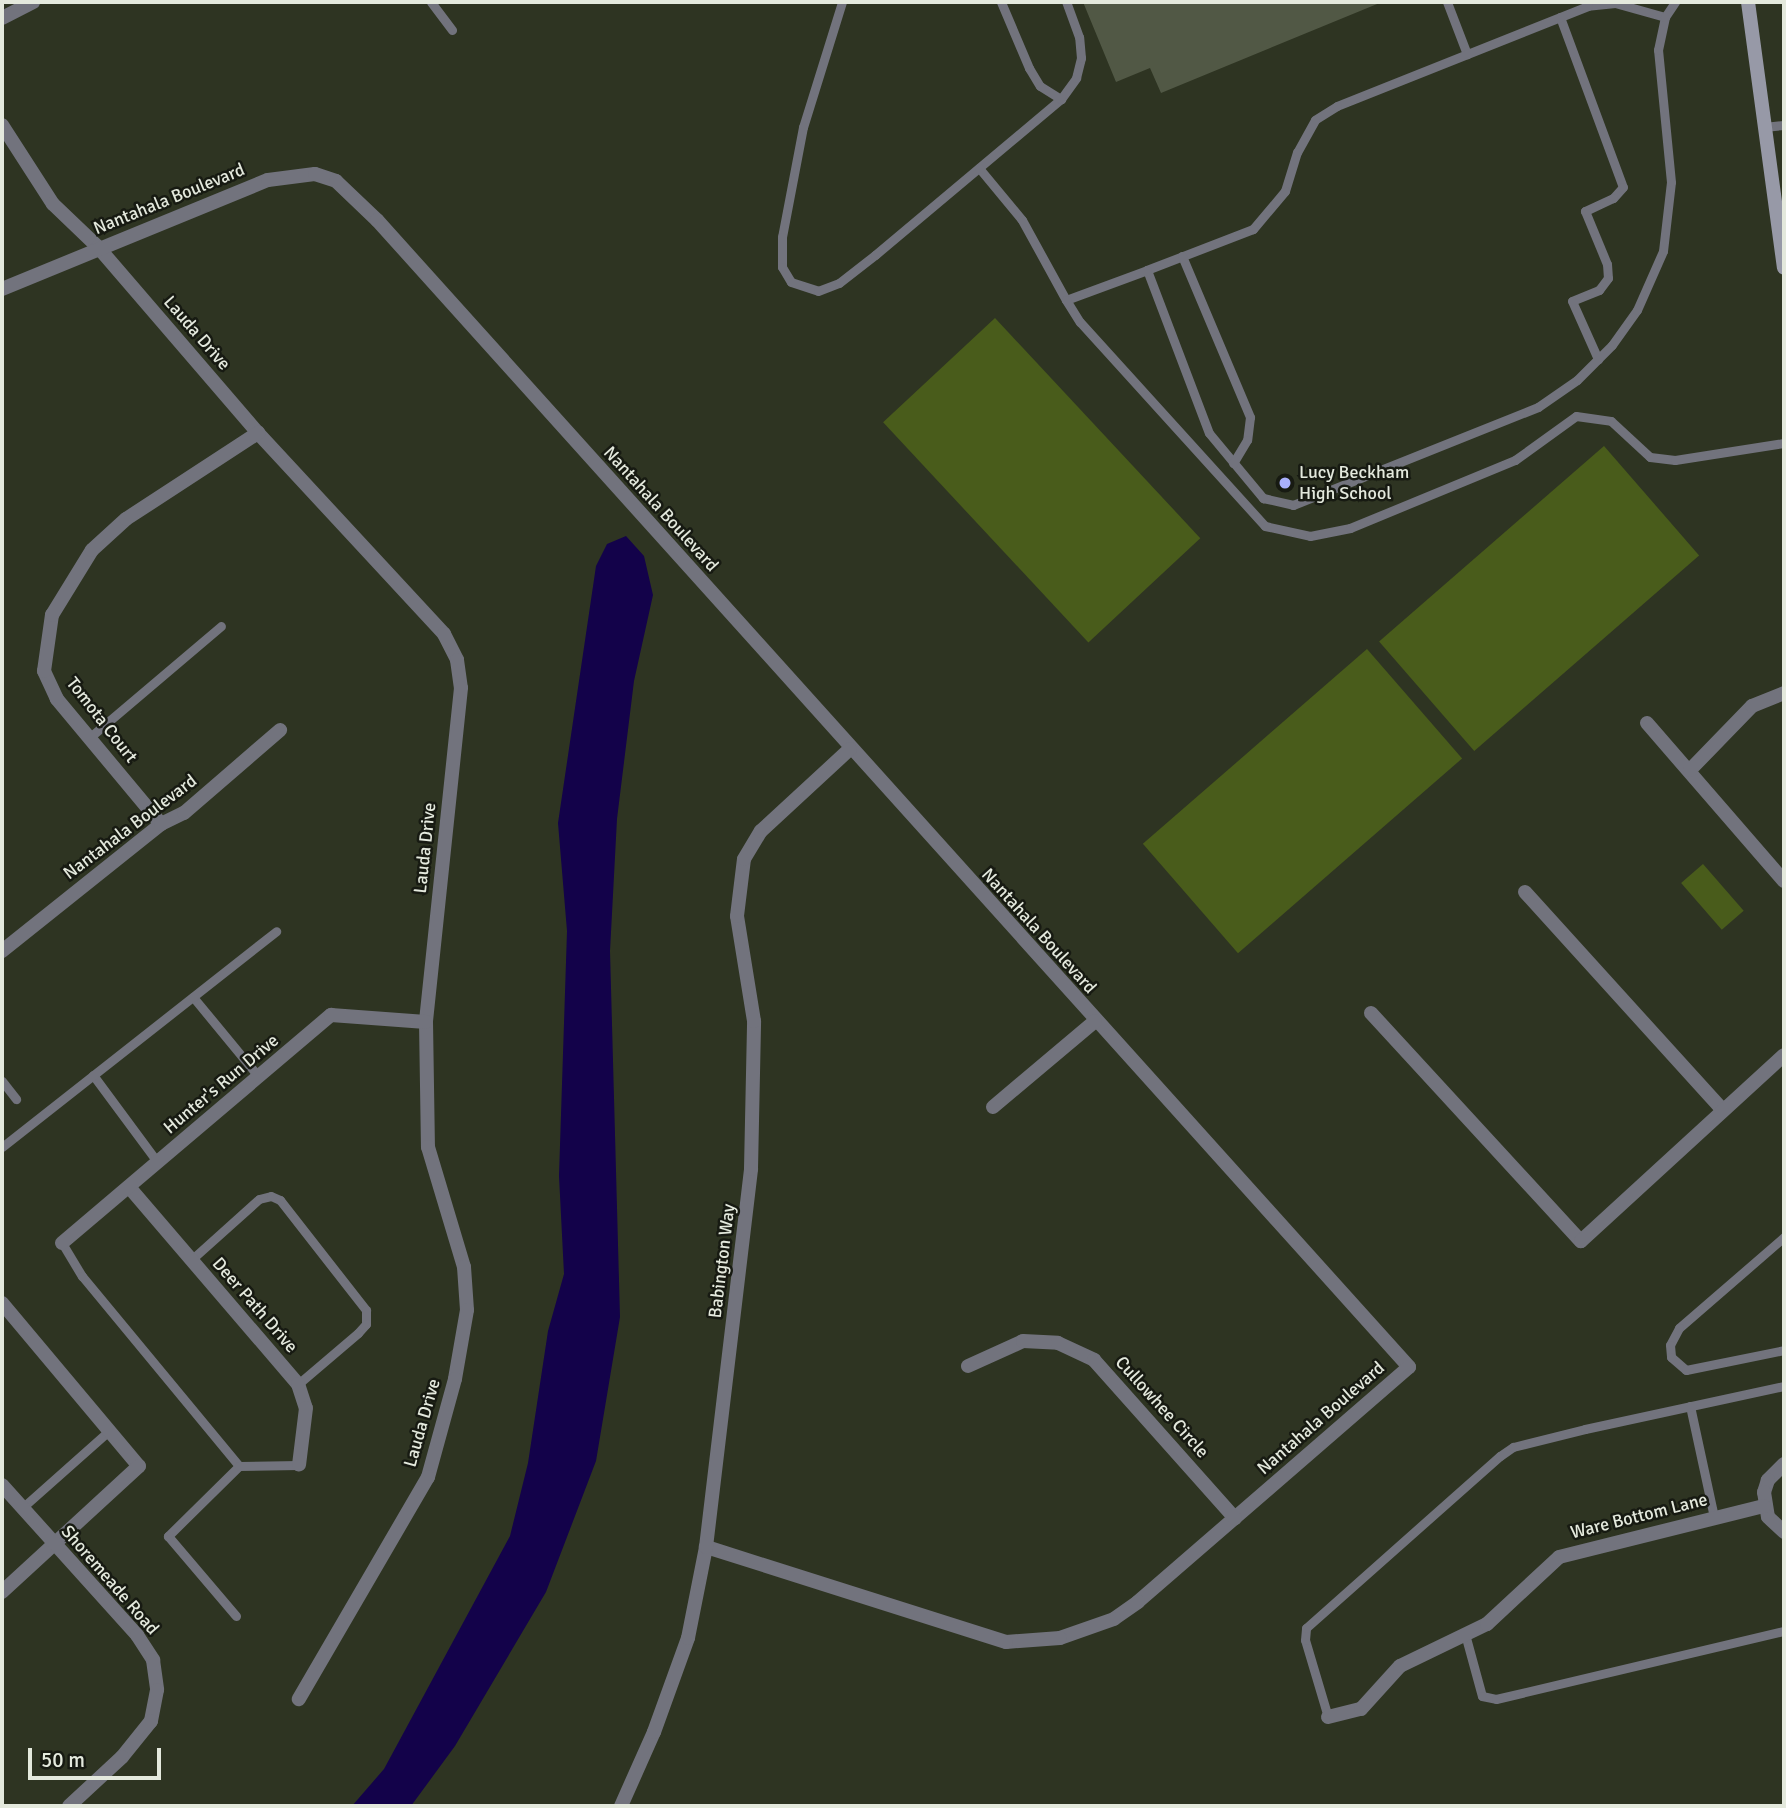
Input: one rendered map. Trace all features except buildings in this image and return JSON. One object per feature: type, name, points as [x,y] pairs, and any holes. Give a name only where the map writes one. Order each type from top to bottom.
[{"type":"main road","points":[[1748,2],[1784,268]]},
{"type":"street","points":[[2,18],[33,2]]},
{"type":"street","name":"Lauda Drive","points":[[2,125],[53,204],[98,247],[258,433],[444,634],[457,660],[461,688],[426,1022],[428,1147],[464,1267],[467,1310],[455,1379],[428,1477],[299,1699]]},
{"type":"street","name":"Nantahala Boulevard","points":[[2,289],[98,247],[280,177],[316,174],[336,181],[377,220],[850,749],[1409,1367],[1114,1619],[1060,1638],[1006,1642],[706,1547]]},
{"type":"street","name":"Tomota Court","points":[[161,824],[57,699],[44,671],[52,615],[92,551],[126,519],[258,433]]},
{"type":"street","points":[[1690,770],[1752,706],[1784,693]]},
{"type":"street","points":[[1647,723],[1784,881]]},
{"type":"street","name":"Nantahala Boulevard","points":[[2,951],[161,824],[184,813],[280,730]]},
{"type":"street","name":"Babington Way","points":[[623,1805],[688,1638],[706,1547],[751,1169],[754,1021],[737,916],[744,859],[761,831],[850,749]]},
{"type":"street","points":[[1525,892],[1722,1109]]},
{"type":"street","points":[[1371,1013],[1581,1241],[1784,1055]]},
{"type":"street","name":"Hunter's Run Drive","points":[[62,1243],[331,1015],[426,1022]]},
{"type":"street","points":[[993,1107],[1095,1021]]},
{"type":"street","name":"Deer Path Drive","points":[[129,1188],[298,1384],[306,1408],[299,1465]]},
{"type":"street","points":[[2,1303],[139,1466],[2,1592]]},
{"type":"street","name":"Cullowhee Circle","points":[[968,1366],[1023,1341],[1058,1343],[1094,1360],[1235,1518]]},
{"type":"street","points":[[1784,1464],[1768,1480],[1764,1506],[1768,1517],[1784,1532]]},
{"type":"street","name":"Shoremeade Road","points":[[2,1485],[137,1636],[152,1660],[157,1690],[151,1721],[122,1757],[69,1806]]},
{"type":"street","name":"Ware Bottom Lane","points":[[1328,1717],[1361,1709],[1376,1698],[1400,1666],[1487,1624],[1559,1557],[1764,1506]]},
{"type":"lane","points":[[430,2],[452,30]]},
{"type":"lane","points":[[842,2],[803,127],[782,237],[782,267],[791,282],[818,292],[839,283],[1062,99],[1076,78],[1081,58],[1079,37],[1066,2]]},
{"type":"lane","points":[[1001,2],[1029,68],[1040,86],[1062,99]]},
{"type":"lane","points":[[1447,2],[1467,54]]},
{"type":"lane","points":[[1147,270],[1209,433],[1263,498],[1293,505],[1538,407],[1598,359],[1637,310],[1663,251],[1671,182],[1658,50],[1665,17],[1675,2]]},
{"type":"lane","points":[[1066,300],[1253,229],[1272,212],[1315,120],[1337,106],[1560,17],[1606,3],[1665,17]]},
{"type":"lane","points":[[1560,17],[1623,187],[1613,198],[1585,211],[1607,264],[1608,278],[1599,290],[1572,301],[1598,359]]},
{"type":"lane","points":[[1764,127],[1784,125]]},
{"type":"lane","points":[[979,169],[1022,220],[1080,322],[1265,526],[1310,536],[1350,528],[1515,460],[1576,416],[1611,421],[1650,457],[1675,460],[1784,443]]},
{"type":"lane","points":[[1182,256],[1250,417],[1247,440],[1233,463]]},
{"type":"lane","points":[[89,738],[221,626]]},
{"type":"lane","points":[[2,1147],[276,931]]},
{"type":"lane","points":[[192,997],[259,1077]]},
{"type":"lane","points":[[93,1075],[158,1163]]},
{"type":"lane","points":[[2,1081],[16,1099]]},
{"type":"lane","points":[[191,1260],[259,1199],[271,1196],[280,1200],[366,1310],[366,1324],[358,1333],[298,1384]]},
{"type":"lane","points":[[1784,1237],[1679,1328],[1670,1345],[1671,1357],[1686,1370],[1784,1350]]},
{"type":"lane","points":[[62,1243],[82,1276],[239,1465]]},
{"type":"lane","points":[[1328,1717],[1305,1640],[1306,1628],[1484,1469],[1513,1447],[1784,1386]]},
{"type":"lane","points":[[1690,1406],[1714,1517]]},
{"type":"lane","points":[[22,1508],[110,1430]]},
{"type":"lane","points":[[236,1616],[168,1536],[239,1465],[299,1465]]},
{"type":"lane","points":[[1465,1634],[1482,1696],[1496,1699],[1784,1631]]},
{"type":"green space","points":[[995,318],[1200,538],[1088,642],[883,422]]},
{"type":"green space","points":[[1604,446],[1699,555],[1474,751],[1379,642]]},
{"type":"green space","points":[[1367,649],[1462,758],[1238,953],[1143,844]]},
{"type":"green space","points":[[1703,864],[1744,911],[1722,930],[1681,883]]},
{"type":"shaded area","points":[[626,536],[644,556],[653,595],[634,681],[617,819],[610,951],[620,1317],[596,1461],[546,1592],[455,1746],[411,1806],[352,1806],[384,1769],[510,1536],[528,1463],[548,1331],[564,1274],[559,1176],[567,931],[558,823],[596,566],[607,544]]},
{"type":"place","name":"Lucy Beckham High School","points":[[1285,483]]}]
